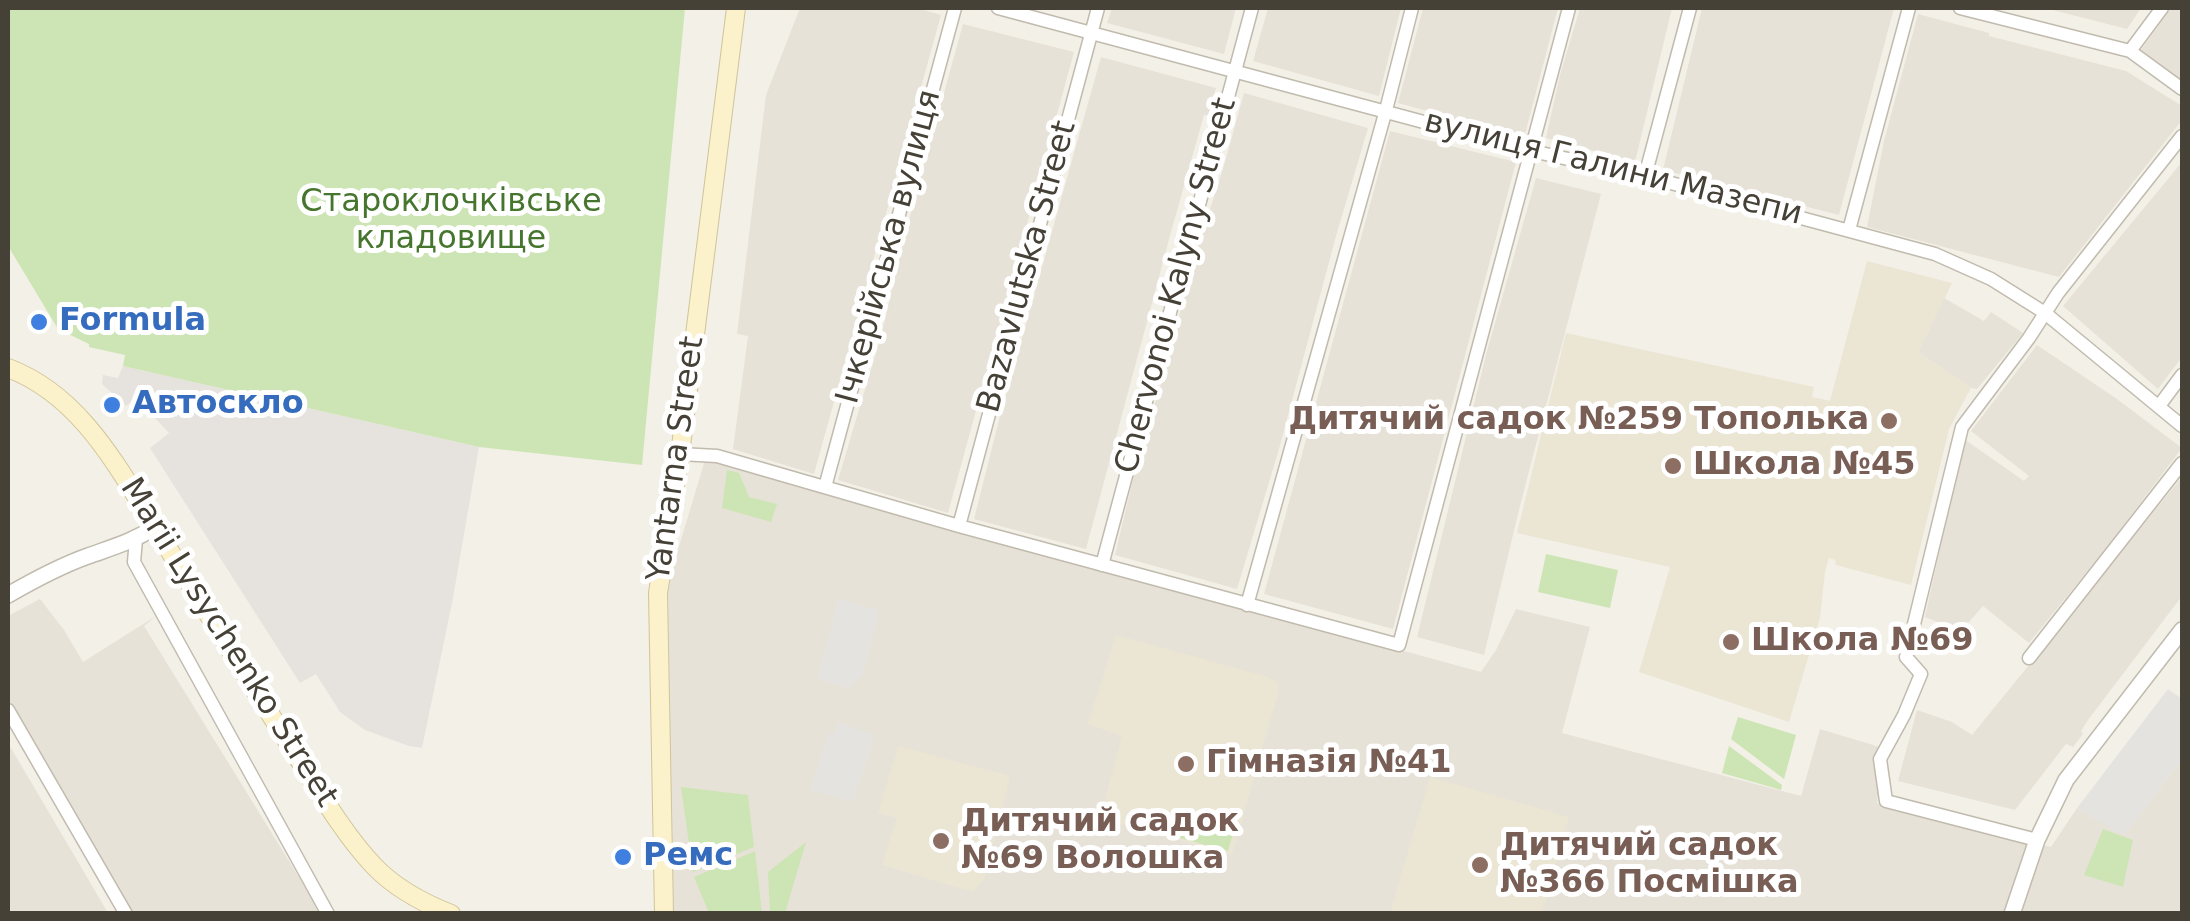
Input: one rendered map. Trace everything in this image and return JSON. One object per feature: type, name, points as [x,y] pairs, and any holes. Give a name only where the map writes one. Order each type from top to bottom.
[{"type":"main road","name":"Yantarna Street","points":[[664,914],[656,615],[736,8]]},
{"type":"main road","name":"Marii Lysychenko Street","points":[[8,368],[43,384],[66,402],[112,456],[342,826],[365,856],[391,882],[452,914]]},
{"type":"street","name":"Ічкерійська вулиця","points":[[825,487],[955,8]]},
{"type":"street","name":"вулиця Галини Мазепи","points":[[998,8],[1935,254],[1992,280],[2046,313],[2182,426]]},
{"type":"street","name":"Bazavlutska Street","points":[[959,526],[1098,8]]},
{"type":"street","name":"Chervonoi Kalyny Street","points":[[1102,564],[1252,8]]},
{"type":"street","points":[[1248,605],[1412,8]]},
{"type":"street","points":[[680,454],[711,455],[1398,645],[1569,8]]},
{"type":"street","points":[[1645,176],[1690,8]]},
{"type":"street","points":[[1849,230],[1909,8]]},
{"type":"street","points":[[1960,8],[2130,51],[2182,90]]},
{"type":"street","points":[[2130,51],[2162,8]]},
{"type":"street","points":[[2037,840],[1886,801],[1880,758],[1904,716],[1921,674],[1906,657],[1962,427],[2058,293],[2182,136]]},
{"type":"street","points":[[2160,406],[2182,375]]},
{"type":"street","points":[[2029,658],[2182,463]]},
{"type":"street","points":[[8,594],[48,572],[155,528]]},
{"type":"street","points":[[136,539],[134,562],[328,914]]},
{"type":"street","points":[[2012,914],[2037,840],[2066,780],[2182,630]]},
{"type":"street","points":[[8,710],[126,914]]},
{"type":"shaded area","points":[[800,8],[917,8],[941,15],[814,474],[733,449],[748,336],[737,334],[766,95]]},
{"type":"shaded area","points":[[1112,8],[1236,8],[1224,54],[1107,23]]},
{"type":"shaded area","points":[[1268,8],[1401,8],[1379,96],[1253,61]]},
{"type":"shaded area","points":[[1423,8],[1558,8],[1524,138],[1398,103]]},
{"type":"shaded area","points":[[1580,8],[1672,8],[1635,162],[1546,138]]},
{"type":"shaded area","points":[[1702,8],[1894,8],[1839,215],[1663,170]]},
{"type":"shaded area","points":[[2045,8],[2141,8],[2127,29]]},
{"type":"shaded area","points":[[2171,8],[2182,8],[2182,82],[2141,50]]},
{"type":"shaded area","points":[[1918,14],[2126,71],[2182,106],[2182,120],[2059,277],[1867,227],[1884,141]]},
{"type":"shaded area","points":[[963,24],[1074,52],[948,513],[838,480],[881,336]]},
{"type":"shaded area","points":[[1101,57],[1216,88],[1208,115],[1204,115],[1171,232],[1086,549],[974,519]]},
{"type":"shaded area","points":[[1244,93],[1368,128],[1237,589],[1115,555],[1139,454]]},
{"type":"shaded area","points":[[1390,131],[1516,162],[1393,629],[1264,594]]},
{"type":"shaded area","points":[[2182,162],[2182,357],[2158,389],[2063,306]]},
{"type":"shaded area","points":[[1536,178],[1601,194],[1484,655],[1417,637],[1487,351]]},
{"type":"shaded area","points":[[1867,261],[1952,283],[1918,352],[1971,388],[1949,429],[1911,585],[1836,565],[1829,558],[1820,618],[1789,722],[1639,672],[1670,567],[1517,533],[1566,333],[1814,387],[1812,397],[1830,401]]},
{"type":"shaded area","points":[[1944,298],[1984,321],[1991,312],[2023,333],[1977,389],[1918,352]]},
{"type":"shaded area","points":[[2037,345],[2182,448],[2029,643],[1983,606],[1961,631],[1925,617],[1964,439],[2024,481],[2029,476],[1971,431]]},
{"type":"shaded area","points":[[123,366],[479,447],[422,748],[365,730],[340,712],[316,674],[300,683],[150,448],[169,433],[136,398],[126,406],[102,384],[103,375],[118,378]]},
{"type":"shaded area","points":[[705,460],[1481,672],[1516,609],[1590,627],[1562,733],[1801,796],[1820,729],[1883,748],[1877,803],[2051,847],[2077,808],[2124,835],[2182,759],[2182,913],[670,913],[665,593]]},
{"type":"shaded area","points":[[2182,477],[2182,596],[2088,720],[2073,747],[2066,744],[2015,810],[1898,781],[1917,710],[1952,722],[1972,735]]},
{"type":"shaded area","points":[[839,598],[878,610],[863,675],[849,688],[817,679]]},
{"type":"shaded area","points":[[40,599],[83,662],[156,616],[144,626],[321,913],[133,913],[54,784],[8,698],[8,616]]},
{"type":"shaded area","name":"Гімназія №41","points":[[1116,635],[1276,681],[1279,690],[1232,855],[1100,818],[1122,736],[1088,724]]},
{"type":"shaded area","points":[[2168,689],[2182,699],[2182,759],[2124,836],[2077,808]]},
{"type":"shaded area","points":[[838,722],[875,735],[853,802],[810,790],[829,733],[835,734]]},
{"type":"shaded area","points":[[8,743],[74,855],[108,913],[8,913]]},
{"type":"shaded area","name":"Дитячий садок №69 Волошка","points":[[898,746],[1010,776],[984,880],[973,892],[882,865],[897,818],[878,813]]},
{"type":"shaded area","name":"Дитячий садок №366 Посмішка","points":[[1430,777],[1569,817],[1542,913],[1390,913]]},
{"type":"green space","name":"Староклочківське кладовище","points":[[8,8],[685,8],[642,465],[479,447],[123,366],[125,355],[89,347],[58,329],[8,246]]},
{"type":"green space","points":[[727,470],[739,473],[749,497],[777,504],[771,522],[722,508]]},
{"type":"green space","points":[[1546,554],[1618,570],[1610,608],[1538,592]]},
{"type":"green space","points":[[1738,717],[1796,735],[1784,779],[1731,739]]},
{"type":"green space","points":[[1729,746],[1782,785],[1781,790],[1722,773]]},
{"type":"green space","points":[[681,787],[748,795],[754,847],[693,872]]},
{"type":"green space","points":[[1187,813],[1235,826],[1228,851],[1180,838]]},
{"type":"green space","points":[[2103,829],[2133,840],[2123,887],[2084,875]]},
{"type":"green space","points":[[806,842],[785,913],[770,913],[768,872]]},
{"type":"green space","points":[[755,851],[762,913],[709,913],[694,877]]},
{"type":"place","name":"Formula","points":[[39,322]]},
{"type":"place","name":"Автоскло","points":[[112,405]]},
{"type":"place","name":"Дитячий садок №259 Тополька","points":[[1889,421]]},
{"type":"place","name":"Школа №45","points":[[1673,466]]},
{"type":"place","name":"Школа №69","points":[[1731,642]]},
{"type":"place","name":"Гімназія №41","points":[[1186,764]]},
{"type":"place","name":"Дитячий садок №69 Волошка","points":[[941,841]]},
{"type":"place","name":"Ремс","points":[[623,857]]},
{"type":"place","name":"Дитячий садок №366 Посмішка","points":[[1480,865]]}]
